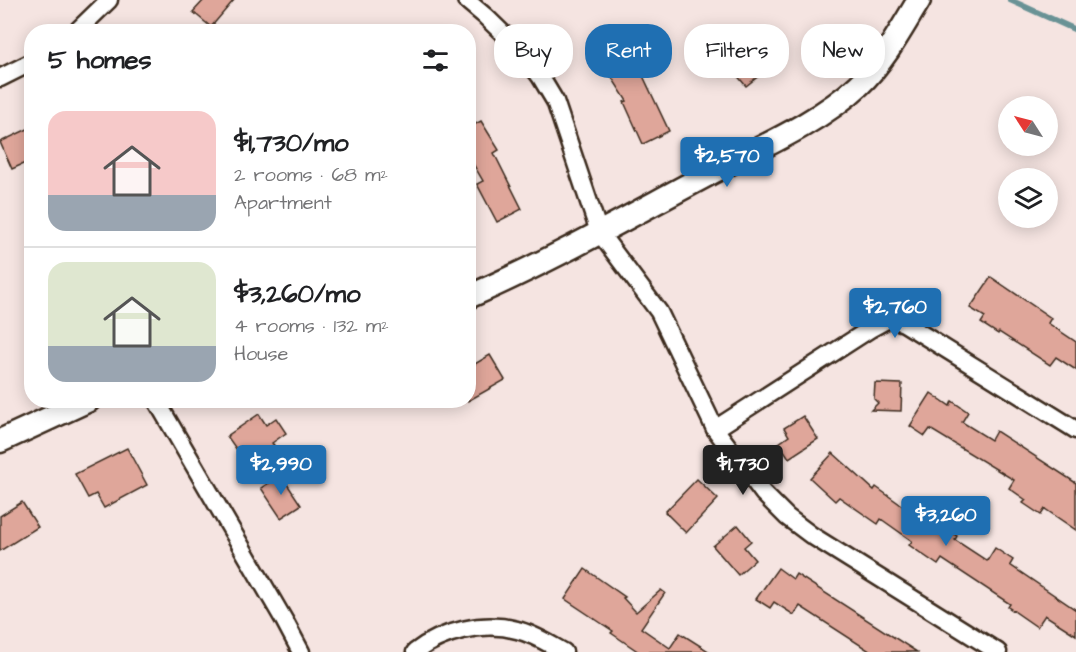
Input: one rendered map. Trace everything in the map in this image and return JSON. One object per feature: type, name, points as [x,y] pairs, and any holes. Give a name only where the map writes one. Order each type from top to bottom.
[{"type":"street","points":[[84,24],[109,0]]},
{"type":"street","points":[[466,0],[520,50],[540,76],[555,101],[599,232],[660,312],[715,429],[763,493],[811,535],[998,652]]},
{"type":"street","points":[[476,293],[599,232],[798,127],[831,106],[858,86],[883,57],[919,0]]},
{"type":"street","points":[[0,78],[24,66]]},
{"type":"street","points":[[715,429],[890,318],[904,323],[939,344],[1076,430]]},
{"type":"street","points":[[0,441],[72,408]]},
{"type":"street","points":[[161,408],[301,652]]},
{"type":"street","points":[[415,652],[428,642],[450,633],[498,626],[535,636],[564,652]]},
{"type":"building","points":[[204,0],[234,0],[214,24],[207,24],[193,12]]},
{"type":"building","points":[[612,78],[644,78],[669,131],[643,144],[624,102],[627,101]]},
{"type":"building","points":[[739,78],[756,78],[746,86]]},
{"type":"building","points":[[481,121],[499,150],[494,153],[522,209],[497,222],[477,184],[483,181],[476,169],[476,124]]},
{"type":"building","points":[[24,131],[24,164],[12,169],[0,142]]},
{"type":"building","points":[[991,277],[1051,318],[1048,323],[1076,342],[1076,370],[1056,357],[1050,365],[981,323],[985,317],[970,308]]},
{"type":"building","points":[[490,355],[505,380],[476,396],[476,363]]},
{"type":"building","points":[[875,383],[902,384],[901,411],[871,410],[878,403],[874,399]]},
{"type":"building","points":[[931,393],[950,406],[952,401],[968,412],[962,422],[991,440],[996,431],[1076,483],[1076,530],[1045,509],[1041,515],[1023,503],[1026,500],[1009,488],[1014,480],[930,429],[925,436],[910,426]]},
{"type":"building","points":[[259,414],[266,425],[276,418],[286,433],[272,443],[274,445],[246,463],[227,436]]},
{"type":"building","points":[[803,416],[818,439],[789,458],[779,443],[789,436],[784,428]]},
{"type":"building","points":[[127,448],[147,485],[104,508],[96,494],[88,498],[75,474]]},
{"type":"building","points":[[833,453],[874,490],[876,487],[925,522],[928,517],[957,536],[955,540],[987,561],[995,548],[1013,560],[1010,565],[1076,610],[1076,635],[1045,615],[1037,627],[1008,607],[1010,604],[942,559],[938,565],[909,545],[912,541],[881,519],[878,524],[839,497],[835,501],[810,478]]},
{"type":"building","points":[[281,475],[301,505],[281,518],[261,488]]},
{"type":"building","points":[[697,479],[718,499],[686,533],[665,512]]},
{"type":"building","points":[[22,502],[38,527],[0,551],[0,516]]},
{"type":"building","points":[[738,525],[751,541],[744,547],[755,560],[738,575],[713,546]]},
{"type":"building","points":[[778,568],[793,579],[796,574],[917,652],[871,652],[800,606],[794,615],[774,602],[770,608],[756,599]]},
{"type":"building","points":[[585,569],[625,597],[623,598],[636,612],[661,590],[665,593],[641,628],[670,648],[680,633],[710,652],[639,652],[611,633],[613,631],[565,599]]},
{"type":"waterway","points":[[1010,0],[1076,30]]}]
